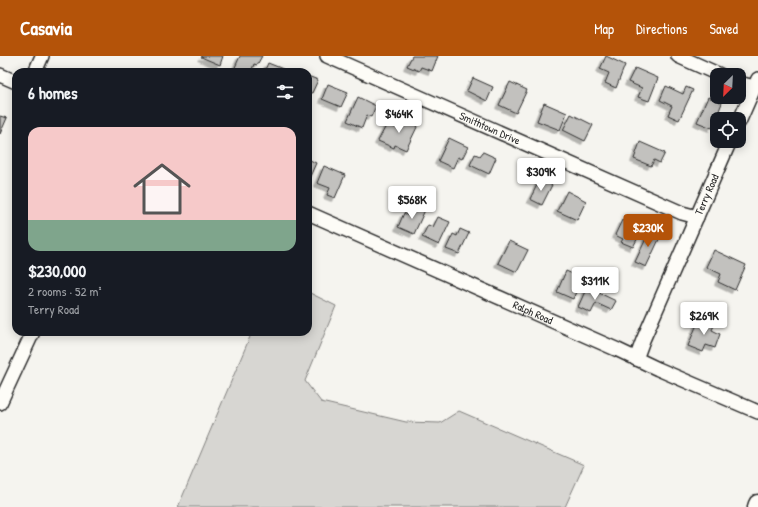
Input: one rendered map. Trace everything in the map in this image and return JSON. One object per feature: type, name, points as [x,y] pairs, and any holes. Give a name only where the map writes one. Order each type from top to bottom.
[{"type":"street","points":[[37,68],[42,56]]},
{"type":"street","name":"Smithtown Drive","points":[[327,56],[682,213],[697,217]]},
{"type":"street","points":[[678,56],[710,70]]},
{"type":"street","points":[[0,75],[12,80]]},
{"type":"street","points":[[743,112],[756,83]]},
{"type":"street","name":"Terry Road","points":[[636,359],[727,148]]},
{"type":"street","name":"Ralph Road","points":[[312,215],[758,412]]},
{"type":"street","points":[[0,403],[31,336]]},
{"type":"shaded area","points":[[312,294],[336,306],[305,381],[321,402],[406,422],[440,423],[459,411],[584,465],[565,507],[178,507],[250,336],[312,336]]},
{"type":"building","points":[[223,56],[220,65],[201,57]]},
{"type":"building","points":[[240,56],[262,56],[257,65],[254,64],[252,68],[235,68]]},
{"type":"building","points":[[412,56],[438,56],[432,71],[421,67],[419,71],[407,66]]},
{"type":"building","points":[[606,56],[625,65],[616,88],[605,83],[609,73],[600,69]]},
{"type":"building","points":[[268,63],[280,68],[266,68]]},
{"type":"building","points":[[635,68],[658,78],[649,101],[638,97],[642,88],[628,82]]},
{"type":"building","points":[[312,78],[318,80],[312,93]]},
{"type":"building","points":[[473,78],[493,87],[487,101],[467,91]]},
{"type":"building","points":[[510,82],[527,90],[516,113],[499,105]]},
{"type":"building","points":[[328,84],[348,92],[341,107],[322,99]]},
{"type":"building","points":[[666,86],[683,94],[686,87],[693,90],[679,120],[668,115],[672,106],[660,100]]},
{"type":"building","points":[[358,97],[376,106],[371,117],[367,115],[362,128],[347,121]]},
{"type":"building","points":[[708,97],[710,98],[710,104],[722,104],[718,112],[710,112],[710,127],[697,122]]},
{"type":"building","points":[[544,103],[567,113],[560,130],[537,121]]},
{"type":"building","points":[[571,114],[593,125],[585,141],[563,130]]},
{"type":"building","points":[[0,116],[7,118],[0,134]]},
{"type":"building","points":[[405,117],[419,123],[406,150],[395,145],[394,148],[378,141],[387,124],[399,129]]},
{"type":"building","points":[[449,138],[468,147],[462,159],[458,157],[453,168],[438,161]]},
{"type":"building","points":[[640,142],[665,153],[660,163],[654,160],[651,166],[634,159]]},
{"type":"building","points":[[483,152],[496,158],[489,174],[470,165],[475,154],[480,156]]},
{"type":"building","points":[[312,161],[316,163],[312,172]]},
{"type":"building","points":[[324,166],[345,175],[335,198],[327,195],[330,188],[317,183]]},
{"type":"building","points":[[540,179],[552,185],[542,205],[530,199]]},
{"type":"building","points":[[567,191],[586,201],[577,220],[557,211]]},
{"type":"building","points":[[414,204],[425,210],[414,234],[398,227],[404,213],[409,216]]},
{"type":"building","points":[[438,217],[450,222],[439,245],[422,237],[428,225],[433,227]]},
{"type":"building","points":[[622,220],[642,230],[633,247],[621,242],[623,239],[615,235]]},
{"type":"building","points":[[651,228],[662,233],[646,267],[635,262]]},
{"type":"building","points":[[460,229],[469,233],[459,254],[446,249],[453,234],[457,236]]},
{"type":"building","points":[[509,241],[528,250],[517,272],[498,263]]},
{"type":"building","points":[[714,250],[746,265],[735,290],[718,282],[721,274],[706,267]]},
{"type":"building","points":[[566,271],[582,278],[573,299],[557,292]]},
{"type":"building","points":[[587,287],[616,301],[611,310],[596,303],[591,313],[578,307]]},
{"type":"building","points":[[700,317],[715,323],[712,330],[720,334],[715,348],[706,345],[703,352],[688,346]]}]
